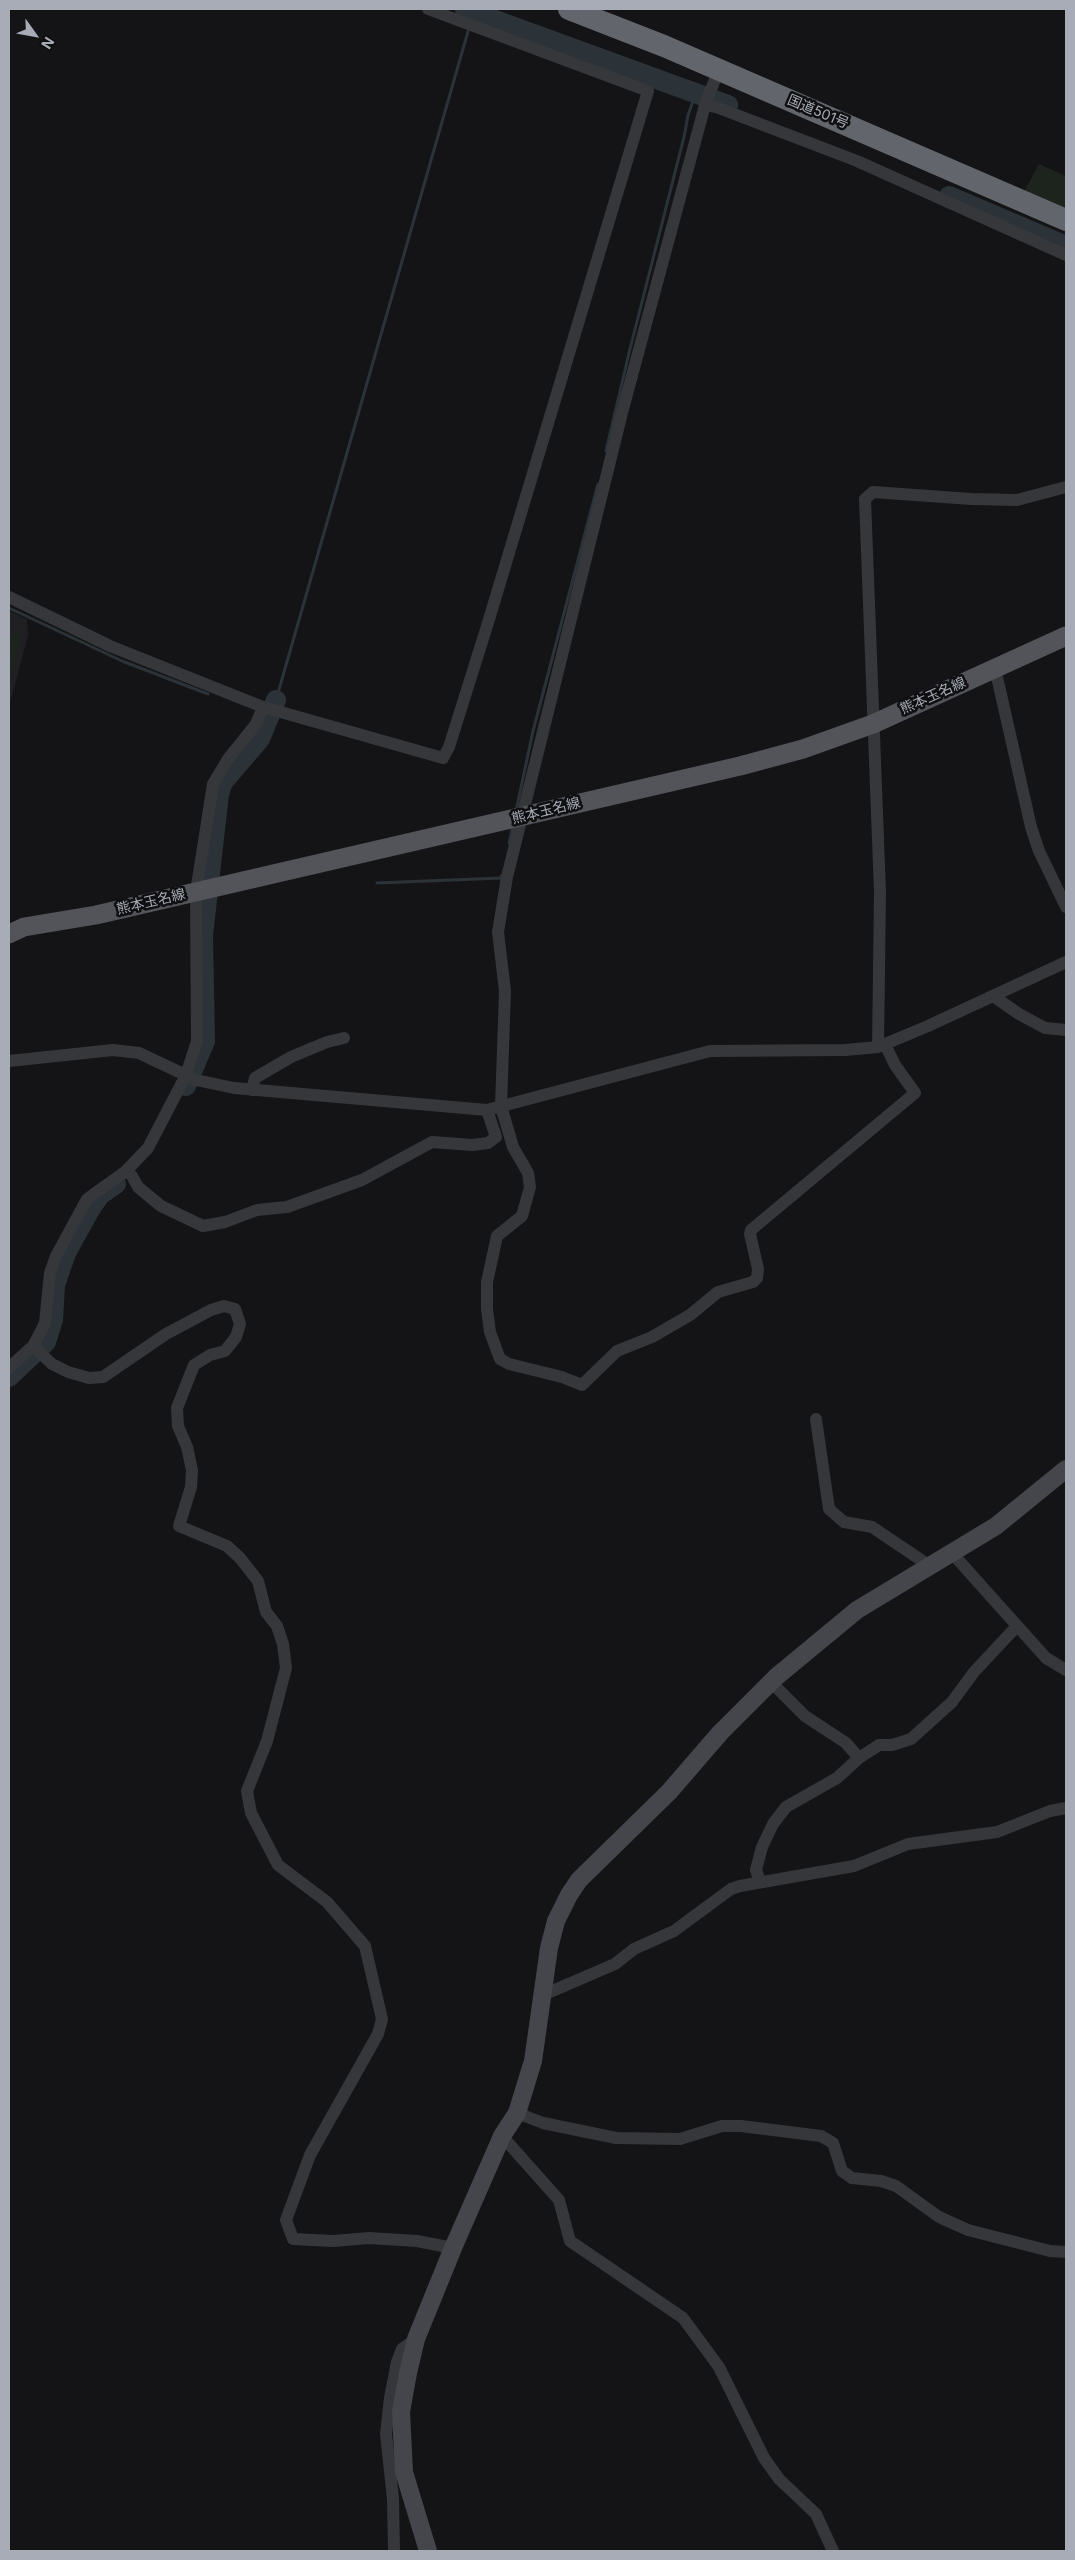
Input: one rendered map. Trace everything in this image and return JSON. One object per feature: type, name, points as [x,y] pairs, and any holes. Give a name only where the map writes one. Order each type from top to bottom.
[{"type":"highway","name":"国道501号","points":[[569,9],[717,74],[1066,220]]},
{"type":"main road","name":"熊本玉名線","points":[[9,934],[24,927],[96,915],[740,766],[803,748],[873,724],[1066,636]]},
{"type":"street","points":[[9,597],[110,646],[271,709],[443,758],[449,747],[487,626],[648,91],[428,9]]},
{"type":"street","points":[[717,74],[706,101],[510,820],[507,877],[498,932],[505,991],[502,1106],[513,1147],[528,1173],[530,1187],[522,1216],[497,1236],[487,1282],[487,1309],[490,1332],[500,1359],[509,1364],[562,1377],[582,1385],[617,1351],[652,1337],[690,1316],[718,1292],[753,1282],[757,1278],[758,1269],[750,1234],[751,1230],[915,1094],[882,1046],[880,892],[865,499],[872,492],[971,499],[1017,500],[1066,487]]},
{"type":"street","points":[[706,101],[716,107],[857,161],[1066,255]]},
{"type":"street","points":[[995,668],[1031,827],[1039,851],[1066,907]]},
{"type":"street","points":[[9,1368],[34,1347],[45,1323],[50,1273],[56,1256],[88,1199],[127,1172],[148,1148],[190,1077],[198,1041],[200,891],[213,784],[228,759],[256,724],[271,709]]},
{"type":"street","points":[[9,1061],[113,1050],[139,1053],[190,1077],[234,1088],[487,1110],[710,1051],[845,1050],[882,1046],[1066,962]]},
{"type":"street","points":[[993,996],[1019,1014],[1046,1028],[1066,1030]]},
{"type":"street","points":[[252,1090],[255,1078],[291,1056],[327,1042],[344,1038]]},
{"type":"street","points":[[127,1172],[138,1187],[161,1206],[203,1226],[225,1222],[257,1210],[287,1207],[362,1180],[432,1142],[472,1145],[488,1143],[496,1137],[487,1110]]},
{"type":"street","points":[[34,1347],[52,1364],[68,1372],[89,1378],[103,1377],[166,1334],[211,1310],[224,1306],[235,1309],[240,1324],[236,1338],[225,1351],[210,1355],[194,1365],[177,1408],[178,1426],[187,1447],[192,1470],[191,1487],[179,1526],[227,1546],[240,1558],[258,1581],[266,1612],[277,1626],[283,1644],[286,1668],[267,1741],[247,1791],[252,1813],[278,1866],[327,1902],[364,1946],[382,2019],[378,2034],[310,2155],[286,2220],[293,2239],[333,2241],[369,2238],[417,2241],[453,2248]]},
{"type":"street","points":[[816,1419],[829,1509],[844,1522],[872,1527],[930,1566]]},
{"type":"street","points":[[428,2551],[407,2486],[401,2446],[401,2412],[416,2339],[502,2136],[517,2113],[533,2061],[549,1948],[556,1921],[579,1880],[669,1792],[720,1733],[771,1682],[857,1610],[996,1526],[1066,1469]]},
{"type":"street","points":[[952,1553],[1046,1658],[1066,1670]]},
{"type":"street","points":[[760,1882],[756,1870],[762,1847],[774,1824],[786,1807],[837,1778],[859,1758],[879,1745],[892,1745],[911,1739],[952,1702],[974,1672],[1017,1626]]},
{"type":"street","points":[[771,1682],[805,1716],[846,1743],[859,1758]]},
{"type":"street","points":[[543,1994],[615,1964],[642,1944],[674,1931],[731,1889],[760,1882],[854,1866],[908,1844],[997,1832],[1050,1811],[1066,1808]]},
{"type":"street","points":[[517,2113],[542,2123],[616,2138],[680,2139],[722,2126],[741,2126],[821,2136],[833,2143],[842,2171],[852,2178],[881,2181],[896,2186],[939,2217],[968,2230],[1050,2251],[1066,2252]]},
{"type":"street","points":[[502,2136],[559,2200],[570,2241],[683,2318],[719,2366],[764,2458],[779,2479],[816,2514],[833,2551]]},
{"type":"street","points":[[394,2551],[393,2499],[386,2434],[397,2362],[402,2349],[416,2339]]},
{"type":"shaded area","points":[[1039,164],[1066,176],[1066,211],[1024,192]]},
{"type":"shaded area","points":[[9,611],[27,619],[28,635],[9,707]]},
{"type":"shaded area","points":[[9,633],[19,636],[19,644],[9,680]]},
{"type":"waterway","points":[[465,9],[728,105]]},
{"type":"waterway","points":[[471,22],[474,12]]},
{"type":"waterway","points":[[276,700],[469,28]]},
{"type":"waterway","points":[[606,451],[688,115],[696,93]]},
{"type":"waterway","points":[[949,196],[1066,246]]},
{"type":"waterway","points":[[516,811],[533,731],[598,484]]},
{"type":"waterway","points":[[9,608],[122,661],[208,694]]},
{"type":"waterway","points":[[186,1086],[205,1041],[203,935],[219,794],[223,782],[260,739],[276,700]]},
{"type":"waterway","points":[[509,843],[513,825]]},
{"type":"waterway","points":[[377,883],[501,878],[501,876]]},
{"type":"waterway","points":[[9,1377],[46,1342],[53,1320],[55,1285],[66,1253],[100,1195],[116,1184]]}]
